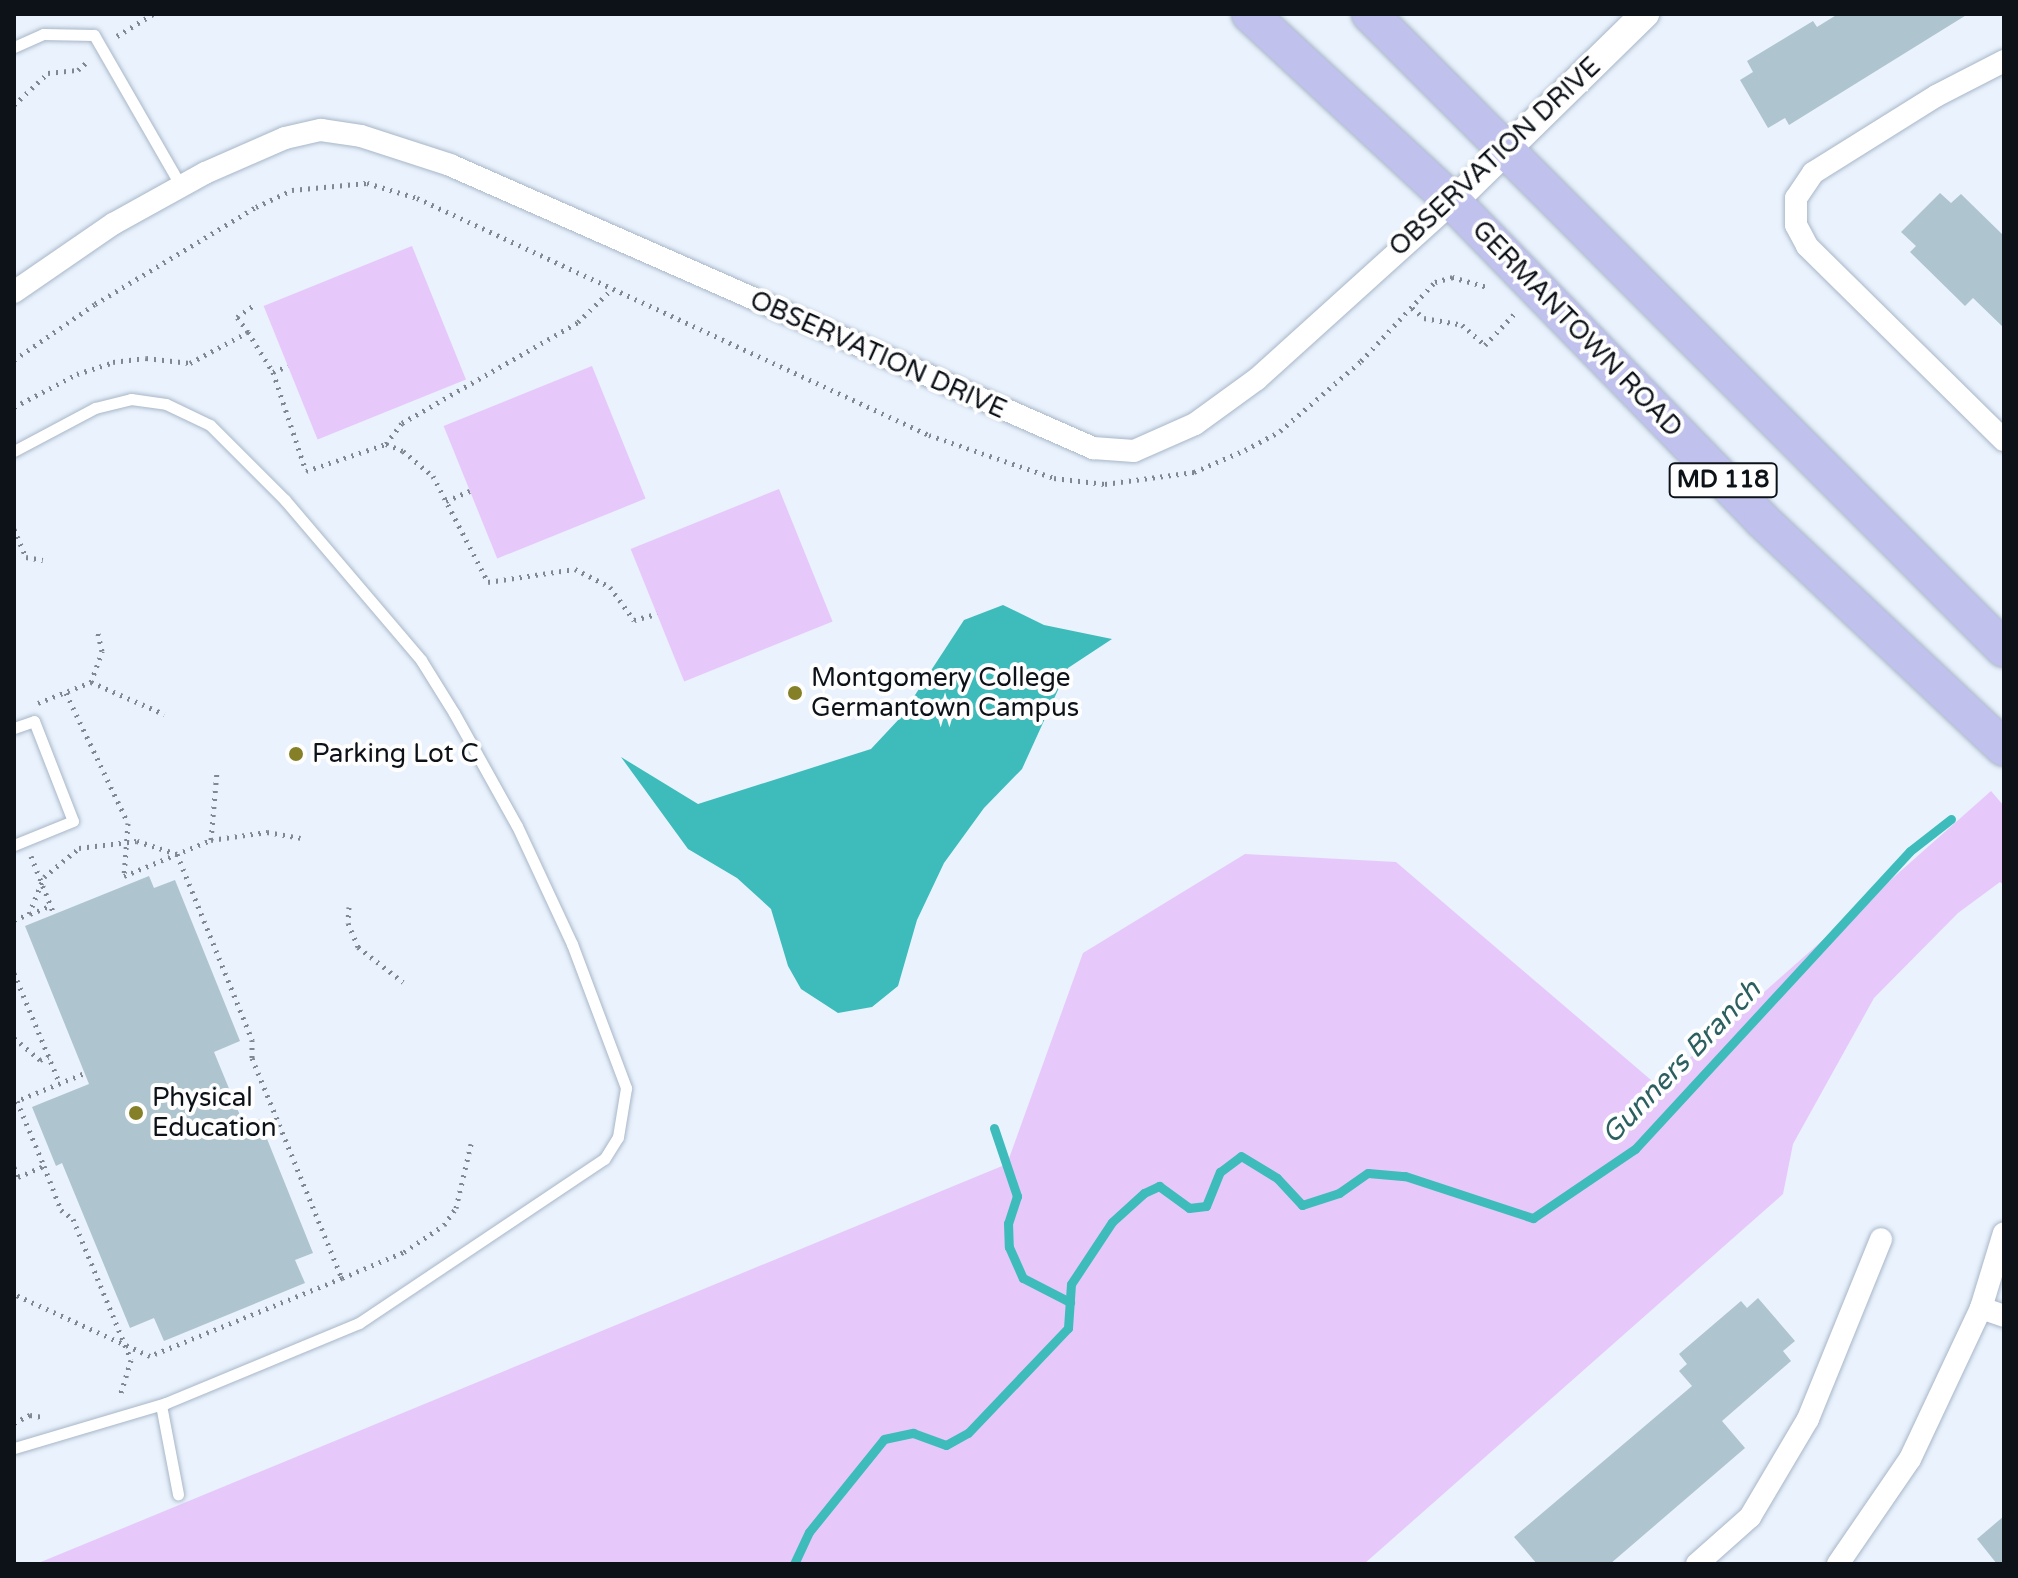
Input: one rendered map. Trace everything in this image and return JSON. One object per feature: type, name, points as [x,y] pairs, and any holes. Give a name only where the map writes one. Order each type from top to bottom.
[{"type":"main road","name":"GERMANTOWN ROAD","points":[[1250,14],[1453,202],[1762,520],[2004,748]]},
{"type":"main road","name":"MD 118","points":[[1370,14],[1509,149],[2004,649]]},
{"type":"street","name":"OBSERVATION DRIVE","points":[[14,292],[113,224],[181,186],[285,138],[321,130],[361,136],[450,165],[1093,448],[1134,451],[1195,424],[1257,379],[1453,202],[1645,14]]},
{"type":"street","points":[[2004,61],[1852,147],[1813,173],[1796,198],[1796,225],[1807,246],[2004,440]]},
{"type":"street","points":[[1838,1564],[1910,1459],[1981,1308],[2004,1233]]},
{"type":"street","points":[[1697,1564],[1750,1517],[1808,1419],[1881,1239]]},
{"type":"street","points":[[1981,1308],[2004,1316]]},
{"type":"lane","points":[[14,47],[43,34],[78,31],[94,35],[181,186]]},
{"type":"lane","points":[[14,451],[95,408],[131,399],[166,404],[210,425],[285,500],[421,660],[454,713],[517,826],[572,944],[626,1088],[618,1137],[604,1159],[359,1323],[161,1405],[14,1448]]},
{"type":"lane","points":[[14,728],[34,721],[73,821],[19,842]]},
{"type":"lane","points":[[161,1405],[178,1494]]},
{"type":"path","points":[[117,35],[153,14]]},
{"type":"path","points":[[14,105],[48,73],[78,70]]},
{"type":"path","points":[[14,360],[95,304],[256,207],[292,190],[332,182],[367,183],[417,198],[929,435],[1054,478],[1105,484],[1194,472],[1280,431],[1361,361],[1435,282],[1452,277],[1471,279],[1495,293]]},
{"type":"path","points":[[254,305],[237,317],[273,372],[306,471],[386,444],[402,423],[578,322],[612,289]]},
{"type":"path","points":[[1412,308],[1424,318],[1462,325],[1485,345],[1518,315],[1512,308]]},
{"type":"path","points":[[14,407],[113,362],[146,358],[190,363],[248,332]]},
{"type":"path","points":[[273,372],[288,366]]},
{"type":"path","points":[[386,444],[413,456],[446,501],[488,582],[575,569],[610,587],[634,620],[657,614]]},
{"type":"path","points":[[446,501],[470,491]]},
{"type":"path","points":[[14,529],[26,557],[43,560]]},
{"type":"path","points":[[97,630],[102,651],[91,682],[66,693],[128,823],[124,876],[211,840],[267,832],[300,838]]},
{"type":"path","points":[[91,682],[164,714]]},
{"type":"path","points":[[211,840],[217,772]]},
{"type":"path","points":[[29,914],[41,881],[79,848],[127,841],[177,854]]},
{"type":"path","points":[[19,842],[41,881],[54,914]]},
{"type":"path","points":[[177,854],[252,1040],[252,1058],[342,1278]]},
{"type":"path","points":[[14,920],[50,905]]},
{"type":"path","points":[[349,907],[348,923],[358,947],[403,982]]},
{"type":"path","points":[[14,973],[60,1084]]},
{"type":"path","points":[[14,1038],[40,1060],[49,1057]]},
{"type":"path","points":[[85,1073],[16,1102],[61,1210],[73,1219],[131,1360],[118,1403],[123,1416]]},
{"type":"path","points":[[14,1294],[150,1356],[404,1252],[444,1225],[456,1208],[471,1144]]},
{"type":"path","points":[[14,1167],[15,1177],[44,1166]]},
{"type":"shaded area","points":[[412,246],[466,380],[318,439],[264,306]]},
{"type":"shaded area","points":[[592,366],[646,499],[497,559],[444,426]]},
{"type":"shaded area","points":[[779,489],[833,622],[684,682],[631,549]]},
{"type":"shaded area","points":[[1991,791],[2004,806],[2004,885],[2000,882],[1958,913],[1874,998],[1793,1144],[1783,1194],[1364,1564],[36,1564],[1007,1164],[1083,953],[1245,854],[1396,862],[1658,1086]]},
{"type":"water","points":[[1003,605],[1044,625],[1112,639],[1068,668],[1022,769],[984,808],[944,863],[917,920],[898,986],[872,1007],[838,1013],[801,989],[788,966],[771,909],[737,878],[688,849],[621,757],[698,804],[871,749],[900,718],[964,620]]},
{"type":"building","points":[[1838,14],[1968,14],[1789,125],[1785,118],[1768,128],[1740,80],[1753,72],[1747,61],[1813,21],[1817,27]]},
{"type":"building","points":[[1940,193],[1951,203],[1961,194],[2004,236],[2004,328],[1973,298],[1965,306],[1910,252],[1916,246],[1901,232]]},
{"type":"building","name":"Physical Education","points":[[149,876],[154,888],[175,880],[240,1041],[214,1052],[244,1125],[259,1119],[313,1253],[295,1260],[305,1283],[164,1341],[154,1318],[130,1328],[62,1163],[56,1166],[32,1107],[89,1084],[25,926]]},
{"type":"building","points":[[1758,1298],[1795,1341],[1783,1351],[1791,1361],[1722,1421],[1745,1448],[1610,1564],[1537,1564],[1514,1537],[1692,1386],[1679,1371],[1687,1364],[1679,1354],[1741,1301],[1747,1308]]},
{"type":"building","points":[[2004,1516],[2004,1564],[1997,1564],[1977,1539]]},
{"type":"waterway","name":"Gunners Branch","points":[[794,1564],[809,1532],[884,1439],[913,1433],[946,1445],[968,1433],[1068,1328],[1071,1284],[1112,1222],[1144,1193],[1159,1186],[1189,1208],[1206,1206],[1220,1172],[1241,1156],[1277,1178],[1302,1205],[1339,1193],[1368,1173],[1405,1176],[1533,1218],[1635,1149],[1910,851],[1951,819]]},
{"type":"waterway","points":[[994,1128],[1017,1196],[1008,1223],[1009,1247],[1023,1278],[1070,1302]]},
{"type":"place","name":"Montgomery College Germantown Campus","points":[[795,693]]},
{"type":"place","name":"Parking Lot C","points":[[296,754]]},
{"type":"place","name":"Physical Education","points":[[136,1113]]}]
